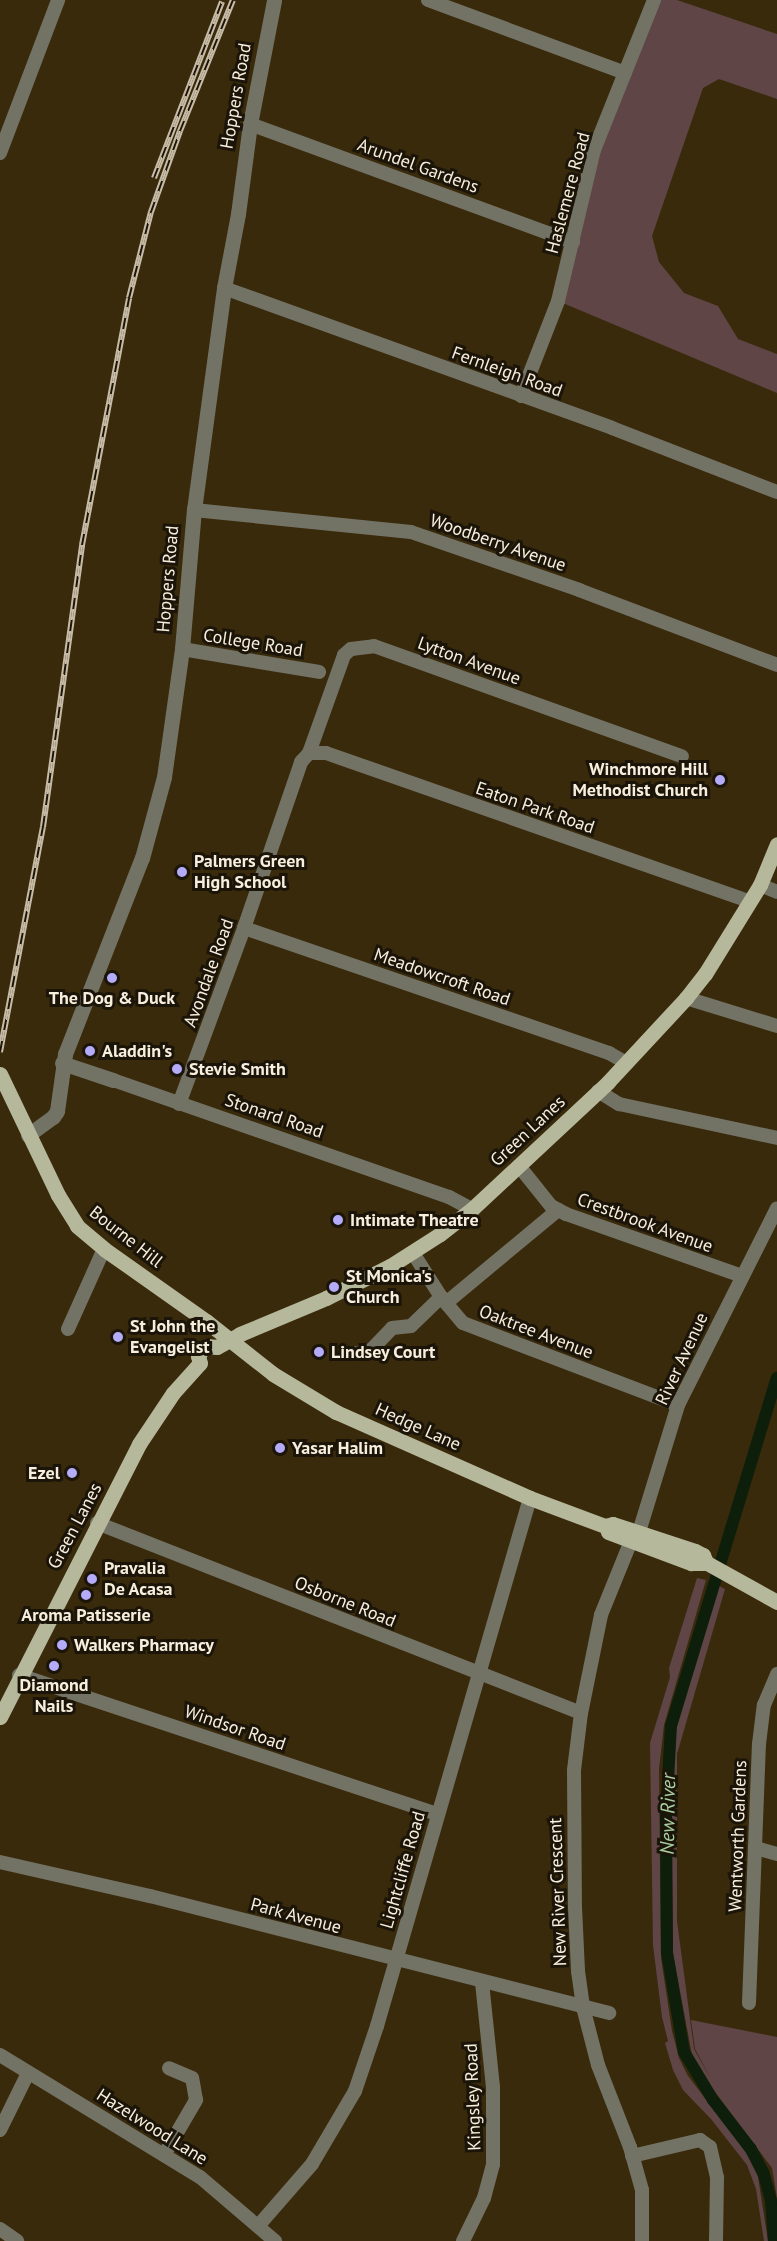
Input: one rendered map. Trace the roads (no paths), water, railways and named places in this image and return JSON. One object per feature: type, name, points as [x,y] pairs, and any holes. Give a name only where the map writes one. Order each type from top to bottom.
[{"type":"main road","name":"Green Lanes","points":[[0,1717],[19,1674],[97,1522],[151,1423],[200,1363],[208,1363],[214,1359],[223,1344],[326,1298],[413,1253],[472,1209],[598,1091],[687,998],[705,974],[760,885],[777,844]]},
{"type":"main road","name":"Bourne Hill","points":[[0,1074],[58,1195],[77,1226],[223,1344]]},
{"type":"main road","name":"Hedge Lane","points":[[223,1344],[336,1412],[530,1498],[605,1526],[613,1524],[635,1537],[695,1551],[703,1555],[706,1562],[777,1602]]},
{"type":"street","points":[[0,153],[58,0]]},
{"type":"street","name":"Hoppers Road","points":[[28,1135],[53,1117],[57,1111],[62,1063],[142,858],[164,777],[182,649],[194,510],[224,288],[238,214],[250,124],[274,0]]},
{"type":"street","points":[[428,0],[625,73]]},
{"type":"street","name":"Haslemere Road","points":[[521,396],[558,301],[594,150],[654,0]]},
{"type":"street","name":"Arundel Gardens","points":[[250,124],[573,242]]},
{"type":"street","name":"Fernleigh Road","points":[[224,288],[741,476],[777,492]]},
{"type":"street","name":"Woodberry Avenue","points":[[194,510],[411,532],[579,590],[777,665]]},
{"type":"street","name":"Lytton Avenue","points":[[309,753],[345,655],[354,647],[372,645],[682,756]]},
{"type":"street","name":"College Road","points":[[182,649],[319,672]]},
{"type":"street","name":"Eaton Park Road","points":[[309,753],[326,753],[748,902]]},
{"type":"street","name":"Avondale Road","points":[[174,1102],[244,928],[301,762],[309,753]]},
{"type":"street","points":[[760,885],[777,892]]},
{"type":"street","name":"Meadowcroft Road","points":[[244,928],[609,1053],[626,1063]]},
{"type":"street","points":[[687,998],[777,1026]]},
{"type":"street","name":"Stonard Road","points":[[62,1063],[449,1197],[472,1209]]},
{"type":"street","points":[[598,1091],[620,1104],[777,1138]]},
{"type":"street","name":"Crestbrook Avenue","points":[[519,1166],[543,1197],[558,1210],[742,1276]]},
{"type":"street","name":"River Avenue","points":[[635,1537],[678,1405],[777,1208]]},
{"type":"street","points":[[357,1353],[371,1350],[392,1328],[411,1326],[558,1210]]},
{"type":"street","points":[[68,1329],[104,1249]]},
{"type":"street","name":"Oaktree Avenue","points":[[413,1253],[444,1300],[463,1323],[678,1405]]},
{"type":"street","name":"Lightcliffe Road","points":[[259,2225],[312,2164],[355,2091],[396,1960],[530,1498]]},
{"type":"street","name":"Osborne Road","points":[[97,1522],[581,1713]]},
{"type":"street","name":"New River Crescent","points":[[635,1537],[602,1615],[581,1713],[574,1770],[574,1820],[578,1971],[583,2007],[598,2065],[632,2156],[642,2190],[642,2241]]},
{"type":"street","name":"Windsor Road","points":[[19,1674],[438,1814]]},
{"type":"street","name":"Wentworth Gardens","points":[[748,2002],[759,1744],[764,1705],[777,1674]]},
{"type":"street","points":[[756,1848],[777,1854]]},
{"type":"street","name":"Park Avenue","points":[[0,1862],[150,1896],[609,2013]]},
{"type":"street","name":"Kingsley Road","points":[[464,2241],[484,2198],[493,2164],[493,2087],[482,1982]]},
{"type":"street","name":"Hazelwood Lane","points":[[0,2055],[200,2177],[275,2241]]},
{"type":"street","points":[[164,2155],[196,2100],[192,2078],[169,2068]]},
{"type":"street","points":[[0,2130],[28,2073]]},
{"type":"street","points":[[632,2156],[700,2140],[710,2146],[717,2176],[716,2241]]},
{"type":"street","points":[[0,2229],[17,2241]]},
{"type":"waterway","name":"New River","points":[[774,2241],[771,2201],[763,2172],[750,2148],[713,2100],[684,2052],[667,1953],[666,1817],[671,1726],[777,1378]]},
{"type":"railway","points":[[0,1052],[43,827],[82,545],[129,298],[151,212],[180,131],[233,0]]},
{"type":"railway","points":[[154,178],[222,2]]},
{"type":"place","name":"Winchmore Hill Methodist Church","points":[[720,780]]},
{"type":"place","name":"Palmers Green High School","points":[[182,872]]},
{"type":"place","name":"The Dog & Duck","points":[[112,978]]},
{"type":"place","name":"Aladdin's","points":[[90,1051]]},
{"type":"place","name":"Stevie Smith","points":[[177,1069]]},
{"type":"place","name":"Intimate Theatre","points":[[338,1220]]},
{"type":"place","name":"St Monica's Church","points":[[334,1287]]},
{"type":"place","name":"St John the Evangelist","points":[[118,1337]]},
{"type":"place","name":"Lindsey Court","points":[[319,1352]]},
{"type":"place","name":"Yasar Halim","points":[[280,1448]]},
{"type":"place","name":"Ezel","points":[[72,1473]]},
{"type":"place","name":"Pravalia De Acasa","points":[[92,1579]]},
{"type":"place","name":"Aroma Patisserie","points":[[86,1595]]},
{"type":"place","name":"Walkers Pharmacy","points":[[62,1645]]},
{"type":"place","name":"Diamond Nails","points":[[54,1666]]}]
